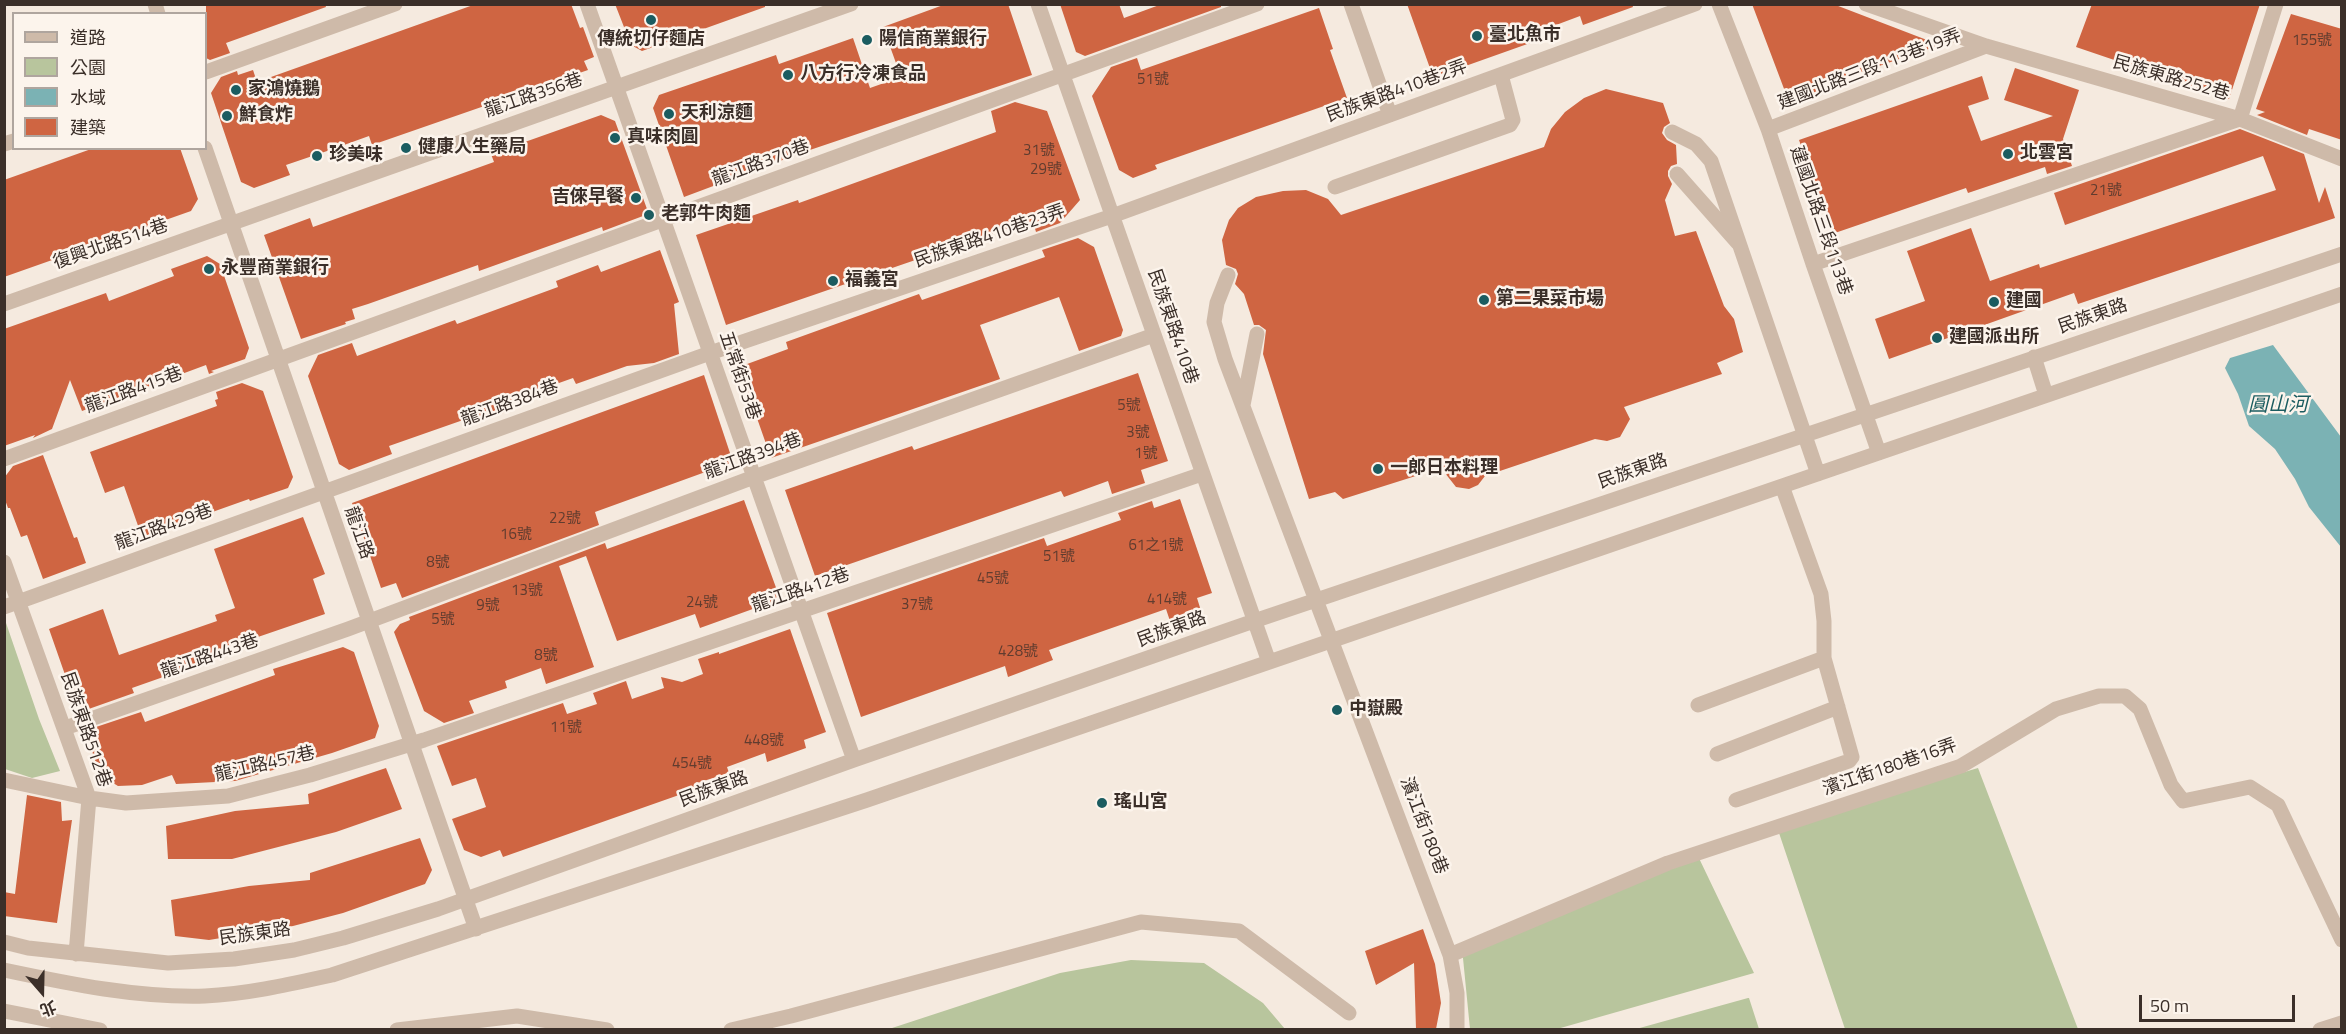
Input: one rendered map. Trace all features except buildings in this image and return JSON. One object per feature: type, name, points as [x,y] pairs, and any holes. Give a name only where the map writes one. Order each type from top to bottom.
[{"type":"street","points":[[207,72],[395,4]]},
{"type":"street","name":"五常街53巷","points":[[587,4],[854,760]]},
{"type":"street","name":"龍江路356巷","points":[[231,224],[851,4]]},
{"type":"street","name":"民族東路410巷","points":[[1038,4],[1269,662]]},
{"type":"street","name":"龍江路370巷","points":[[278,359],[1257,4]]},
{"type":"street","points":[[1351,4],[1390,115]]},
{"type":"street","name":"民族東路410巷2弄","points":[[1112,216],[1695,4]]},
{"type":"street","name":"建國北路三段113巷","points":[[1719,4],[1768,129],[1879,453]]},
{"type":"street","name":"民族東路252巷","points":[[1866,4],[1986,46],[2240,119],[2342,159]]},
{"type":"street","points":[[1813,264],[2240,119],[2276,4]]},
{"type":"street","name":"建國北路三段113巷19弄","points":[[1768,129],[1986,46]]},
{"type":"street","points":[[1335,187],[1510,125],[1514,120],[1501,75]]},
{"type":"street","points":[[1672,132],[1696,144],[1712,161],[1818,474]]},
{"type":"street","name":"龍江路","points":[[206,150],[476,929]]},
{"type":"street","points":[[1677,174],[1742,248]]},
{"type":"street","name":"民族東路410巷23弄","points":[[710,353],[1112,216]]},
{"type":"street","name":"復興北路514巷","points":[[4,303],[231,224]]},
{"type":"street","name":"民族東路","points":[[4,942],[28,948],[168,963],[234,959],[294,950],[343,938],[466,899],[854,760],[1254,621],[2342,254]]},
{"type":"street","name":"濱江街180巷","points":[[1228,275],[1217,303],[1214,322],[1225,359],[1318,600],[1450,955],[1457,993],[1457,1029]]},
{"type":"street","points":[[4,970],[81,985],[166,996],[207,996],[272,987],[332,975],[867,800],[2342,294]]},
{"type":"street","points":[[1242,407],[1257,334]]},
{"type":"street","name":"龍江路394巷","points":[[368,622],[754,477],[1154,335]]},
{"type":"street","name":"龍江路384巷","points":[[324,492],[710,353]]},
{"type":"street","points":[[2034,357],[2046,395]]},
{"type":"street","name":"龍江路415巷","points":[[4,459],[278,359]]},
{"type":"street","name":"龍江路412巷","points":[[412,744],[1202,474]]},
{"type":"street","points":[[1736,800],[1849,761],[1853,753],[1824,658],[1821,594],[1782,486]]},
{"type":"street","name":"龍江路429巷","points":[[11,604],[324,492]]},
{"type":"street","name":"民族東路512巷","points":[[4,562],[11,604],[65,728],[89,798],[76,954]]},
{"type":"street","name":"龍江路443巷","points":[[65,728],[368,622]]},
{"type":"street","points":[[1698,705],[1824,658]]},
{"type":"street","name":"濱江街180巷16弄","points":[[1450,955],[1668,863],[1961,766],[2056,709],[2099,696],[2125,696],[2140,709],[2171,785],[2183,801],[2250,787],[2278,805],[2342,940]]},
{"type":"street","points":[[1718,754],[1838,707]]},
{"type":"street","name":"龍江路457巷","points":[[4,780],[89,798],[126,803],[228,796],[310,775],[412,744]]},
{"type":"street","points":[[731,1029],[791,1016],[1141,922],[1239,931],[1349,1013]]},
{"type":"street","points":[[4,1011],[100,1029]]},
{"type":"street","points":[[397,1029],[517,1016],[607,1029]]},
{"type":"street","points":[[2320,1029],[2342,1023]]},
{"type":"green space","points":[[5,620],[39,719],[60,771],[32,778],[5,769]]},
{"type":"green space","points":[[1978,768],[2078,1029],[1845,1029],[1777,827]]},
{"type":"green space","points":[[1697,854],[1754,973],[1557,1029],[1470,1029],[1462,948]]},
{"type":"green space","points":[[1131,960],[1204,963],[1263,1003],[1285,1029],[889,1029],[1060,973]]},
{"type":"green space","points":[[1748,998],[1759,1029],[1636,1029]]},
{"type":"water","name":"圓山河","points":[[2273,345],[2341,437],[2341,547],[2309,507],[2295,479],[2275,449],[2249,426],[2238,394],[2225,368],[2230,358]]},
{"type":"place","name":"傳統切仔麵店","points":[[651,20]]},
{"type":"place","name":"臺北魚市","points":[[1477,36]]},
{"type":"place","name":"陽信商業銀行","points":[[867,40]]},
{"type":"place","name":"八方行冷凍食品","points":[[788,75]]},
{"type":"place","name":"家鴻燒鵝","points":[[236,90]]},
{"type":"place","name":"天利涼麵","points":[[669,114]]},
{"type":"place","name":"鮮食炸","points":[[227,116]]},
{"type":"place","name":"真味肉圓","points":[[615,138]]},
{"type":"place","name":"健康人生藥局","points":[[406,148]]},
{"type":"place","name":"北雲宮","points":[[2008,154]]},
{"type":"place","name":"珍美味","points":[[317,156]]},
{"type":"place","name":"吉倈早餐","points":[[636,198]]},
{"type":"place","name":"老郭牛肉麵","points":[[649,215]]},
{"type":"place","name":"永豐商業銀行","points":[[209,269]]},
{"type":"place","name":"福義宮","points":[[833,281]]},
{"type":"place","name":"第二果菜市場","points":[[1484,300]]},
{"type":"place","name":"建國","points":[[1994,302]]},
{"type":"place","name":"建國派出所","points":[[1937,338]]},
{"type":"place","name":"一郎日本料理","points":[[1378,469]]},
{"type":"place","name":"中嶽殿","points":[[1337,710]]},
{"type":"place","name":"瑤山宮","points":[[1102,803]]}]
